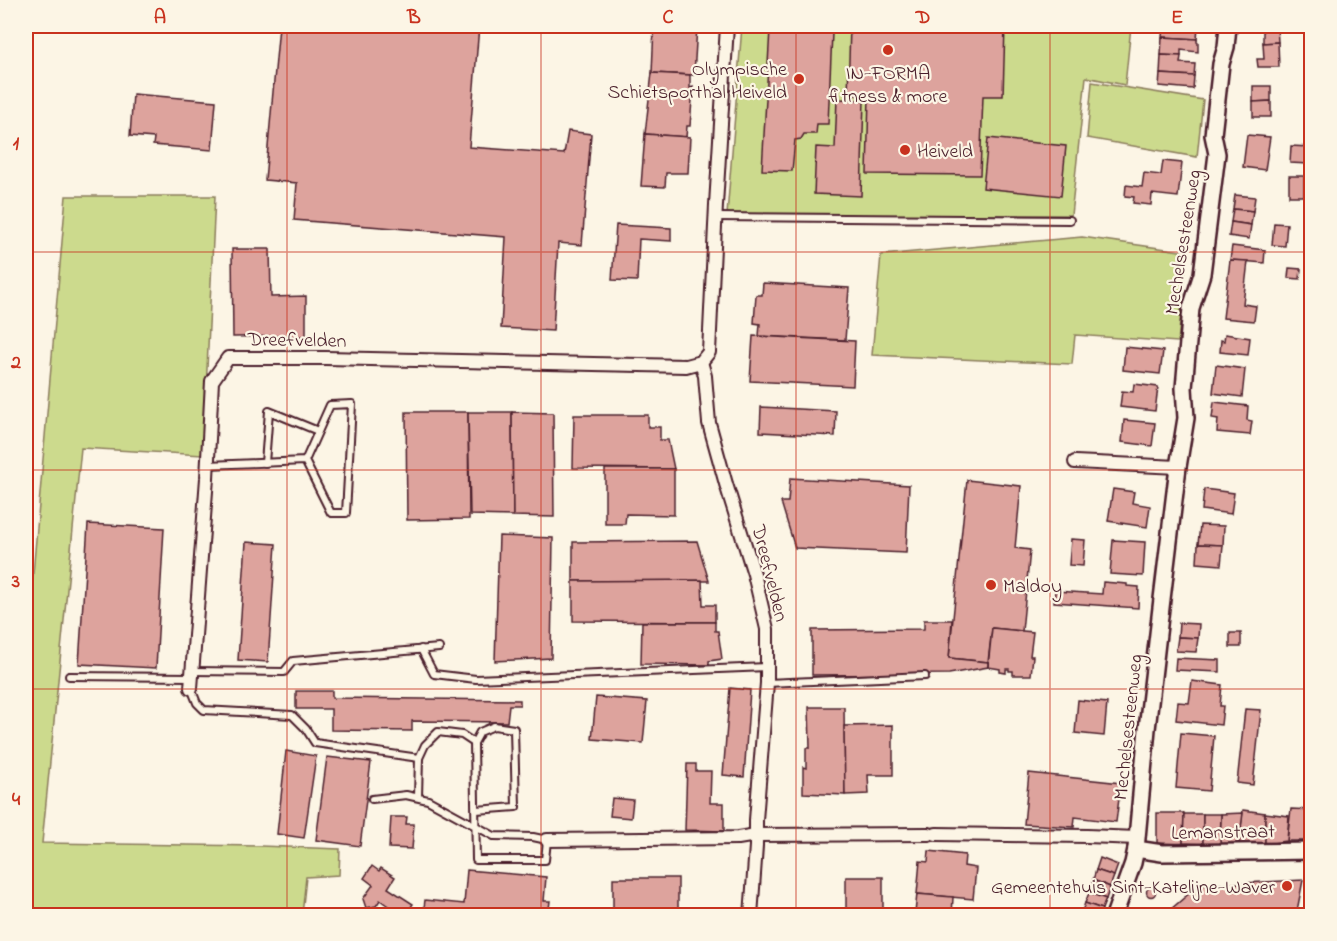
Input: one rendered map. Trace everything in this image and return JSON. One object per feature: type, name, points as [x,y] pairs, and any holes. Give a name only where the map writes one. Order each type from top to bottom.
[{"type":"street","points":[[700,362],[709,352],[727,26]]},
{"type":"street","name":"Mechelsesteenweg","points":[[1114,915],[1133,863],[1136,844],[1147,729],[1178,467],[1186,418],[1184,388],[1191,308],[1202,273],[1216,154],[1213,135],[1228,26]]},
{"type":"street","name":"Dreefvelden","points":[[192,679],[212,381],[228,358],[686,366],[700,362],[705,376],[712,435],[762,603],[767,629],[767,683],[751,915]]},
{"type":"street","points":[[1075,462],[1178,467]]},
{"type":"street","points":[[547,840],[932,834],[1088,836],[1136,844]]},
{"type":"street","name":"Lemanstraat","points":[[1136,844],[1162,853],[1311,851]]},
{"type":"lane","points":[[715,218],[1070,220]]},
{"type":"lane","points":[[352,404],[346,513],[331,513],[304,461],[330,405],[352,404]]},
{"type":"lane","points":[[265,463],[269,411],[318,431]]},
{"type":"lane","points":[[208,465],[304,461]]},
{"type":"lane","points":[[69,676],[192,679],[284,672],[293,660],[439,648]]},
{"type":"lane","points":[[421,650],[434,674],[476,679],[767,667]]},
{"type":"lane","points":[[767,683],[925,676]]},
{"type":"lane","points":[[192,679],[197,703],[204,710],[292,715],[306,729],[315,743],[419,758]]},
{"type":"lane","points":[[372,799],[406,795],[418,797],[429,800],[476,825],[494,836],[533,837],[547,840],[544,860],[476,860],[476,825],[476,810],[474,743],[480,732],[494,726],[514,729],[516,807],[476,810]]},
{"type":"lane","points":[[418,797],[419,758],[425,745],[438,732],[462,735],[474,743]]},
{"type":"green space","name":"Heiveld","points":[[742,26],[1131,26],[1125,85],[1086,77],[1071,215],[727,215]]},
{"type":"green space","points":[[1092,82],[1203,100],[1197,157],[1087,138]]},
{"type":"green space","points":[[66,196],[215,196],[203,455],[81,448],[42,843],[340,849],[339,875],[306,877],[302,915],[26,916],[26,654]]},
{"type":"green space","points":[[1082,237],[1187,252],[1178,342],[1075,335],[1072,364],[872,355],[881,255]]},
{"type":"building","points":[[279,26],[479,26],[469,147],[564,154],[568,131],[591,134],[582,245],[558,243],[553,331],[501,328],[506,237],[294,220],[297,183],[265,180]]},
{"type":"building","points":[[654,26],[697,26],[694,75],[652,73]]},
{"type":"building","points":[[850,26],[1005,26],[1003,96],[983,96],[980,175],[867,174],[869,96],[848,95]]},
{"type":"building","points":[[1163,26],[1198,26],[1197,39],[1162,37]]},
{"type":"building","points":[[1256,26],[1277,26],[1278,42],[1263,43],[1263,28],[1256,29]]},
{"type":"building","name":"Olympische Schietsporthal Heiveld","points":[[770,29],[832,33],[828,124],[817,124],[816,134],[804,134],[801,139],[795,140],[792,171],[762,170]]},
{"type":"building","points":[[1162,37],[1197,39],[1198,52],[1181,50],[1181,56],[1161,55]]},
{"type":"building","points":[[1278,42],[1279,67],[1258,67],[1257,59],[1264,59],[1263,43]]},
{"type":"building","points":[[1161,55],[1181,56],[1180,63],[1195,64],[1194,76],[1160,74]]},
{"type":"building","points":[[652,73],[690,75],[690,88],[693,87],[690,126],[687,126],[686,137],[645,134]]},
{"type":"building","points":[[1160,74],[1194,76],[1193,89],[1159,86]]},
{"type":"building","points":[[1253,86],[1271,86],[1271,101],[1253,102]]},
{"type":"building","points":[[133,94],[216,101],[212,150],[153,145],[154,138],[130,136]]},
{"type":"building","points":[[837,99],[864,100],[861,196],[814,194],[816,147],[835,148]]},
{"type":"building","points":[[1271,101],[1271,117],[1253,117],[1253,102]]},
{"type":"building","points":[[645,134],[690,137],[688,173],[666,173],[665,187],[641,186]]},
{"type":"building","points":[[1247,135],[1270,137],[1265,170],[1243,167]]},
{"type":"building","points":[[988,138],[1066,146],[1061,196],[983,188]]},
{"type":"building","points":[[1291,146],[1309,147],[1309,164],[1290,163]]},
{"type":"building","points":[[1163,161],[1182,163],[1178,197],[1152,194],[1151,205],[1133,203],[1134,197],[1125,196],[1126,185],[1142,187],[1144,173],[1161,175]]},
{"type":"building","points":[[1289,176],[1304,176],[1304,196],[1289,196]]},
{"type":"building","points":[[1235,195],[1255,197],[1253,211],[1233,209]]},
{"type":"building","points":[[1233,209],[1253,211],[1251,225],[1231,222]]},
{"type":"building","points":[[1231,222],[1251,225],[1249,239],[1229,236]]},
{"type":"building","points":[[1274,223],[1287,224],[1285,246],[1272,245]]},
{"type":"building","points":[[616,225],[671,228],[671,241],[639,239],[637,281],[612,280]]},
{"type":"building","points":[[1232,246],[1265,250],[1264,263],[1230,260]]},
{"type":"building","points":[[232,249],[270,249],[271,297],[306,296],[306,336],[233,337]]},
{"type":"building","points":[[1230,260],[1248,261],[1243,304],[1256,306],[1254,321],[1223,318]]},
{"type":"building","points":[[1289,268],[1301,269],[1300,279],[1288,278]]},
{"type":"building","points":[[763,283],[849,288],[845,340],[759,336],[760,324],[754,323],[756,295],[762,295]]},
{"type":"building","points":[[1225,334],[1250,338],[1248,355],[1220,352],[1221,340],[1224,341]]},
{"type":"building","points":[[753,336],[855,341],[853,386],[750,381]]},
{"type":"building","points":[[1125,347],[1163,351],[1160,374],[1123,370]]},
{"type":"building","points":[[1216,365],[1245,369],[1242,397],[1213,393]]},
{"type":"building","points":[[1134,384],[1158,387],[1155,411],[1120,407],[1122,391],[1133,392]]},
{"type":"building","points":[[1214,402],[1248,406],[1247,420],[1252,421],[1250,435],[1217,432],[1218,419],[1212,418]]},
{"type":"building","points":[[761,407],[836,411],[835,436],[760,432]]},
{"type":"building","points":[[406,412],[468,412],[469,519],[407,520]]},
{"type":"building","points":[[468,412],[512,412],[513,516],[470,515]]},
{"type":"building","points":[[512,412],[553,413],[554,517],[513,516]]},
{"type":"building","points":[[574,415],[648,415],[648,427],[660,427],[660,440],[668,440],[674,469],[573,468]]},
{"type":"building","points":[[1124,420],[1155,423],[1152,446],[1122,442]]},
{"type":"building","points":[[605,469],[674,469],[674,515],[626,514],[625,524],[605,524]]},
{"type":"building","points":[[790,478],[909,485],[906,553],[795,548],[781,502],[788,502]]},
{"type":"building","name":"Maldoy","points":[[967,480],[1021,486],[1015,548],[1030,550],[1022,631],[992,628],[988,662],[949,658]]},
{"type":"building","points":[[1113,489],[1134,492],[1132,503],[1150,506],[1147,527],[1108,521]]},
{"type":"building","points":[[1204,489],[1234,493],[1231,514],[1202,510]]},
{"type":"building","points":[[88,524],[164,528],[156,668],[79,664]]},
{"type":"building","points":[[1200,525],[1224,526],[1223,545],[1198,544]]},
{"type":"building","points":[[499,536],[553,538],[551,658],[495,661]]},
{"type":"building","points":[[1071,539],[1085,540],[1083,566],[1069,565]]},
{"type":"building","points":[[1113,540],[1145,542],[1143,576],[1110,574]]},
{"type":"building","points":[[697,541],[709,581],[573,581],[573,542]]},
{"type":"building","points":[[246,542],[276,544],[268,662],[238,660]]},
{"type":"building","points":[[1198,544],[1223,545],[1221,565],[1197,563]]},
{"type":"building","points":[[702,580],[703,605],[715,605],[715,622],[573,621],[573,581]]},
{"type":"building","points":[[1103,582],[1139,587],[1138,608],[1054,602],[1055,591],[1102,594]]},
{"type":"building","points":[[924,620],[952,620],[949,658],[988,662],[988,667],[949,674],[812,675],[812,630],[924,629]]},
{"type":"building","points":[[642,622],[715,622],[722,659],[709,661],[709,665],[641,664]]},
{"type":"building","points":[[1179,623],[1199,624],[1198,638],[1178,637]]},
{"type":"building","points":[[992,628],[1033,632],[1030,656],[1033,656],[1031,675],[1013,675],[1013,671],[1009,669],[1006,669],[1006,673],[1000,672],[1000,669],[988,667]]},
{"type":"building","points":[[1230,633],[1241,633],[1241,647],[1230,647]]},
{"type":"building","points":[[1178,637],[1198,638],[1196,652],[1176,651]]},
{"type":"building","points":[[1176,658],[1220,660],[1220,672],[1175,670]]},
{"type":"building","points":[[1192,681],[1222,685],[1221,725],[1176,720],[1178,702],[1189,703]]},
{"type":"building","points":[[730,688],[750,690],[744,777],[723,775]]},
{"type":"building","points":[[296,691],[332,691],[332,698],[520,700],[520,705],[509,705],[507,722],[412,721],[412,731],[331,730],[331,709],[296,709]]},
{"type":"building","points":[[596,697],[647,701],[643,743],[592,739]]},
{"type":"building","points":[[1078,700],[1107,703],[1104,736],[1075,733]]},
{"type":"building","points":[[809,707],[844,707],[845,795],[803,793],[803,767],[806,768],[806,748],[810,748]]},
{"type":"building","points":[[1245,709],[1261,710],[1253,785],[1237,783]]},
{"type":"building","points":[[893,725],[893,775],[868,775],[869,794],[845,795],[844,726]]},
{"type":"building","points":[[1181,733],[1214,736],[1209,791],[1176,788]]},
{"type":"building","points":[[286,751],[316,756],[304,838],[277,834]]},
{"type":"building","points":[[327,757],[371,762],[360,846],[316,840]]},
{"type":"building","points":[[687,764],[696,764],[696,771],[711,771],[710,803],[724,803],[724,831],[685,830]]},
{"type":"building","points":[[1029,773],[1121,783],[1116,822],[1075,817],[1074,827],[1024,824]]},
{"type":"building","points":[[612,798],[633,800],[631,818],[610,816]]},
{"type":"building","points":[[1291,809],[1312,810],[1312,841],[1287,841]]},
{"type":"building","points":[[1243,810],[1265,813],[1265,844],[1239,844]]},
{"type":"building","points":[[1157,813],[1184,813],[1183,844],[1157,843]]},
{"type":"building","points":[[1243,813],[1239,844],[1220,844],[1221,814]]},
{"type":"building","points":[[1265,813],[1289,816],[1287,841],[1265,844]]},
{"type":"building","points":[[1184,814],[1203,814],[1203,844],[1183,843]]},
{"type":"building","points":[[1203,814],[1221,814],[1220,844],[1203,844]]},
{"type":"building","points":[[391,817],[407,817],[406,824],[414,824],[412,849],[389,848]]},
{"type":"building","points":[[929,851],[965,855],[964,866],[976,868],[973,899],[917,894],[920,861],[928,862]]},
{"type":"building","points":[[1100,858],[1118,865],[1114,876],[1096,870]]},
{"type":"building","points":[[372,866],[379,871],[381,868],[395,877],[388,888],[413,904],[405,916],[380,900],[376,906],[366,908],[363,899],[373,885],[364,878]]},
{"type":"building","points":[[467,870],[546,877],[544,901],[550,901],[548,916],[423,916],[425,900],[464,904]]},
{"type":"building","points":[[1096,870],[1114,876],[1110,887],[1093,880]]},
{"type":"building","points":[[846,877],[883,877],[883,916],[846,916]]},
{"type":"building","points":[[613,878],[678,878],[678,916],[613,916]]},
{"type":"building","points":[[1093,880],[1110,887],[1106,899],[1089,893]]},
{"type":"building","points":[[1303,880],[1296,916],[1265,916],[1265,913],[1163,916],[1199,885]]},
{"type":"building","points":[[1151,888],[1155,892],[1151,896],[1147,892]]},
{"type":"building","points":[[1089,893],[1106,899],[1102,909],[1085,903]]},
{"type":"building","points":[[917,894],[953,897],[952,916],[915,913]]},
{"type":"building","points":[[1085,903],[1102,909],[1100,916],[1081,914]]},
{"type":"place","name":"IN-FORMA fitness & more","points":[[888,50]]},
{"type":"place","name":"Olympische Schietsporthal Heiveld","points":[[799,79]]},
{"type":"place","name":"Heiveld","points":[[905,150]]},
{"type":"place","name":"Maldoy","points":[[991,585]]},
{"type":"place","name":"Gemeentehuis Sint-Katelijne-Waver","points":[[1287,886]]}]
